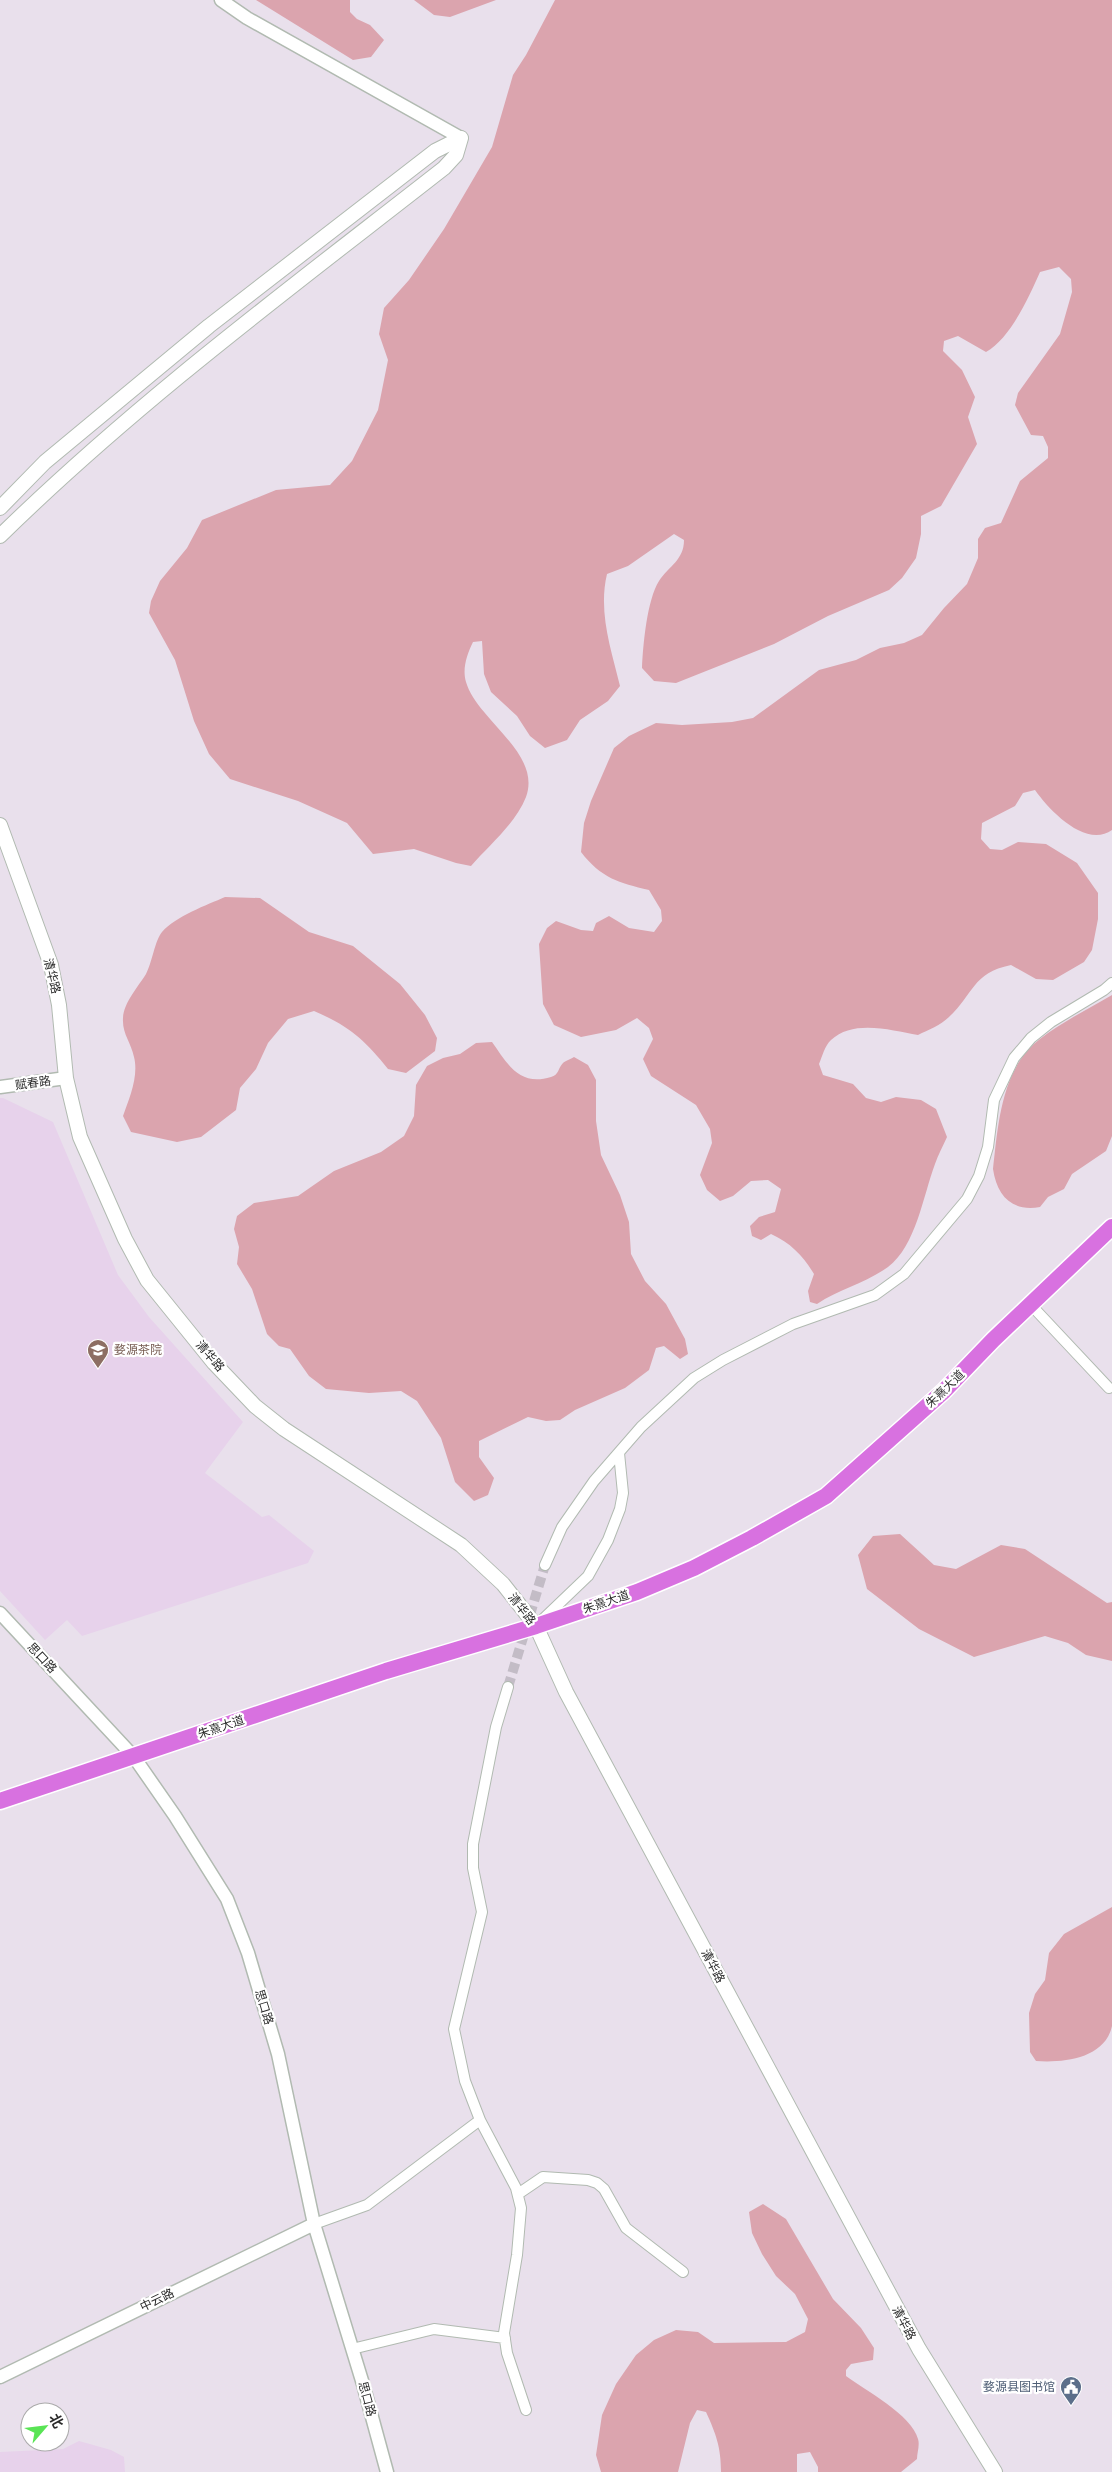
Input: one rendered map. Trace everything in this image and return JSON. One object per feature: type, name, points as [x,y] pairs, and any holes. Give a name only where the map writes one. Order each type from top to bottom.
[{"type":"main road","points":[[0,508],[45,462],[209,326],[428,156],[461,138]]},
{"type":"main road","points":[[0,536],[80,460],[234,330],[444,168],[456,155],[461,138]]},
{"type":"main road","name":"清华路","points":[[0,825],[51,965],[61,1014],[66,1078],[80,1137],[125,1239],[147,1280],[214,1362],[255,1406],[284,1429],[461,1545],[503,1584],[536,1626],[566,1692],[909,2332],[995,2472]]},
{"type":"main road","name":"朱熹大道","points":[[0,1801],[386,1670],[536,1626],[637,1592],[694,1568],[826,1496],[944,1391],[993,1340],[1112,1227]]},
{"type":"street","points":[[221,0],[255,22],[461,138]]},
{"type":"street","points":[[544,1565],[562,1527],[594,1481],[641,1427],[694,1378],[715,1364],[793,1324],[875,1295],[904,1274],[967,1199],[979,1176],[988,1147],[994,1100],[1014,1058],[1030,1038],[1051,1022],[1104,990],[1112,983]]},
{"type":"street","name":"赋春路","points":[[0,1088],[66,1078]]},
{"type":"street","points":[[1031,1305],[1109,1388]]},
{"type":"street","points":[[536,1626],[582,1582],[608,1540],[620,1509],[623,1493],[619,1453]]},
{"type":"street","name":"思口路","points":[[0,1613],[134,1757],[175,1816],[231,1908],[248,1953],[278,2054],[314,2224],[352,2349],[386,2472]]},
{"type":"street","points":[[508,1687],[496,1727],[473,1844],[473,1868],[482,1912],[454,2029],[465,2081],[480,2120],[518,2194],[521,2208],[505,2338],[526,2410]]},
{"type":"street","points":[[314,2224],[368,2205],[480,2120]]},
{"type":"street","points":[[518,2194],[543,2178],[588,2180],[597,2183],[604,2189],[626,2228],[683,2272]]},
{"type":"street","name":"中云路","points":[[0,2376],[314,2224]]},
{"type":"street","points":[[352,2349],[434,2329],[505,2338]]},
{"type":"shaded area","points":[[256,0],[350,0],[350,12],[357,19],[370,25],[384,40],[371,57],[353,60]]},
{"type":"shaded area","points":[[414,0],[496,0],[450,17],[434,15]]},
{"type":"shaded area","points":[[555,0],[1112,0],[1112,830],[1102,835],[1091,835],[1080,831],[1069,825],[1049,807],[1035,790],[1023,793],[1015,806],[982,823],[981,839],[990,849],[1002,850],[1018,842],[1046,844],[1077,863],[1098,893],[1098,919],[1092,950],[1084,962],[1053,980],[1036,979],[1011,965],[988,973],[975,985],[946,1020],[918,1035],[884,1029],[861,1028],[840,1034],[829,1042],[819,1064],[823,1075],[853,1084],[866,1098],[881,1102],[896,1097],[921,1100],[936,1109],[947,1137],[936,1161],[912,1234],[898,1258],[880,1273],[817,1304],[810,1302],[808,1291],[814,1274],[801,1256],[785,1242],[771,1234],[761,1240],[752,1236],[750,1226],[759,1217],[775,1212],[781,1189],[768,1180],[751,1181],[733,1196],[720,1201],[707,1190],[700,1175],[712,1143],[710,1129],[696,1105],[651,1076],[643,1059],[653,1039],[649,1028],[637,1018],[616,1030],[581,1037],[554,1025],[543,1004],[539,944],[547,928],[556,921],[581,930],[593,931],[596,923],[609,916],[629,928],[654,932],[662,921],[661,910],[649,890],[620,882],[603,874],[581,852],[584,823],[591,801],[614,748],[629,736],[656,723],[682,725],[732,722],[753,718],[819,670],[856,660],[880,648],[904,643],[922,635],[967,584],[978,558],[978,539],[985,528],[1001,523],[1020,481],[1048,458],[1048,447],[1043,436],[1031,435],[1015,405],[1018,393],[1060,334],[1072,292],[1071,279],[1059,267],[1040,272],[1011,328],[995,346],[986,352],[958,336],[944,341],[943,351],[962,370],[975,397],[968,417],[977,444],[941,506],[921,516],[921,534],[916,558],[902,578],[889,590],[828,616],[774,644],[676,683],[654,681],[642,668],[645,635],[651,599],[655,589],[659,581],[682,553],[684,540],[674,534],[628,566],[607,574],[604,602],[605,616],[620,686],[608,701],[580,720],[567,740],[545,748],[530,736],[517,716],[491,692],[484,674],[482,641],[473,642],[466,662],[466,682],[472,696],[482,710],[517,751],[525,766],[528,781],[526,797],[516,816],[471,866],[414,849],[373,854],[347,823],[298,801],[230,779],[209,754],[194,721],[175,660],[149,613],[151,601],[160,581],[187,548],[202,520],[276,490],[330,485],[352,461],[378,410],[388,360],[379,334],[384,308],[409,280],[444,229],[492,147],[513,75],[526,55]]},
{"type":"shaded area","points":[[225,897],[260,898],[309,932],[353,946],[400,984],[425,1015],[437,1038],[435,1051],[406,1073],[388,1069],[356,1035],[337,1022],[314,1011],[288,1019],[268,1043],[256,1069],[240,1088],[236,1110],[201,1137],[177,1142],[131,1132],[123,1116],[133,1087],[135,1072],[134,1057],[123,1024],[126,1006],[146,974],[157,940],[162,932],[183,916]]},
{"type":"shaded area","points":[[1112,995],[1112,1136],[1106,1151],[1072,1174],[1064,1189],[1048,1197],[1040,1207],[1021,1207],[1014,1204],[1002,1194],[995,1179],[993,1169],[1000,1117],[1009,1082],[1027,1051],[1040,1039],[1066,1021]]},
{"type":"shaded area","points":[[492,1042],[515,1071],[530,1079],[554,1076],[563,1063],[574,1057],[588,1065],[596,1080],[596,1121],[601,1155],[620,1195],[629,1222],[631,1254],[645,1281],[666,1304],[685,1339],[688,1354],[680,1359],[664,1346],[656,1348],[649,1370],[625,1388],[575,1410],[560,1420],[546,1421],[528,1417],[479,1441],[479,1457],[494,1478],[488,1495],[474,1501],[455,1482],[441,1438],[417,1401],[401,1391],[369,1393],[326,1389],[309,1376],[290,1349],[279,1346],[267,1334],[252,1289],[237,1264],[239,1247],[234,1229],[237,1216],[254,1203],[298,1196],[334,1171],[381,1152],[404,1136],[414,1116],[416,1085],[427,1066],[443,1058],[460,1054],[476,1043]]},
{"type":"shaded area","name":"婺源茶院","points":[[0,1098],[53,1122],[118,1275],[149,1317],[243,1422],[205,1473],[262,1517],[269,1515],[314,1551],[308,1563],[82,1636],[67,1620],[45,1640],[0,1591]]},
{"type":"shaded area","points":[[900,1534],[934,1565],[956,1569],[1001,1545],[1025,1549],[1107,1603],[1112,1602],[1112,1661],[1086,1655],[1068,1643],[1045,1636],[974,1657],[919,1629],[867,1589],[858,1555],[873,1536]]},
{"type":"shaded area","points":[[1112,1907],[1112,2026],[1108,2037],[1093,2052],[1082,2056],[1059,2061],[1036,2061],[1030,2052],[1029,2013],[1035,1994],[1045,1980],[1049,1953],[1064,1934]]},
{"type":"shaded area","points":[[763,2204],[786,2219],[833,2299],[861,2328],[874,2348],[873,2360],[851,2364],[846,2370],[846,2376],[898,2412],[907,2421],[918,2439],[917,2459],[901,2472],[818,2472],[818,2467],[810,2452],[797,2454],[797,2472],[721,2472],[719,2448],[713,2427],[706,2412],[697,2410],[690,2423],[678,2472],[601,2472],[596,2455],[602,2415],[616,2384],[636,2355],[654,2340],[676,2330],[698,2332],[714,2343],[786,2342],[805,2332],[808,2319],[795,2294],[776,2276],[762,2254],[752,2233],[749,2212]]},
{"type":"shaded area","points":[[79,2441],[111,2450],[124,2457],[125,2472],[0,2472],[0,2452],[70,2452],[70,2446]]},
{"type":"tunnel","points":[[508,1687],[545,1565]]},
{"type":"place","name":"婺源茶院","points":[[98,1369]]},
{"type":"place","name":"婺源县图书馆","points":[[1071,2406]]}]
